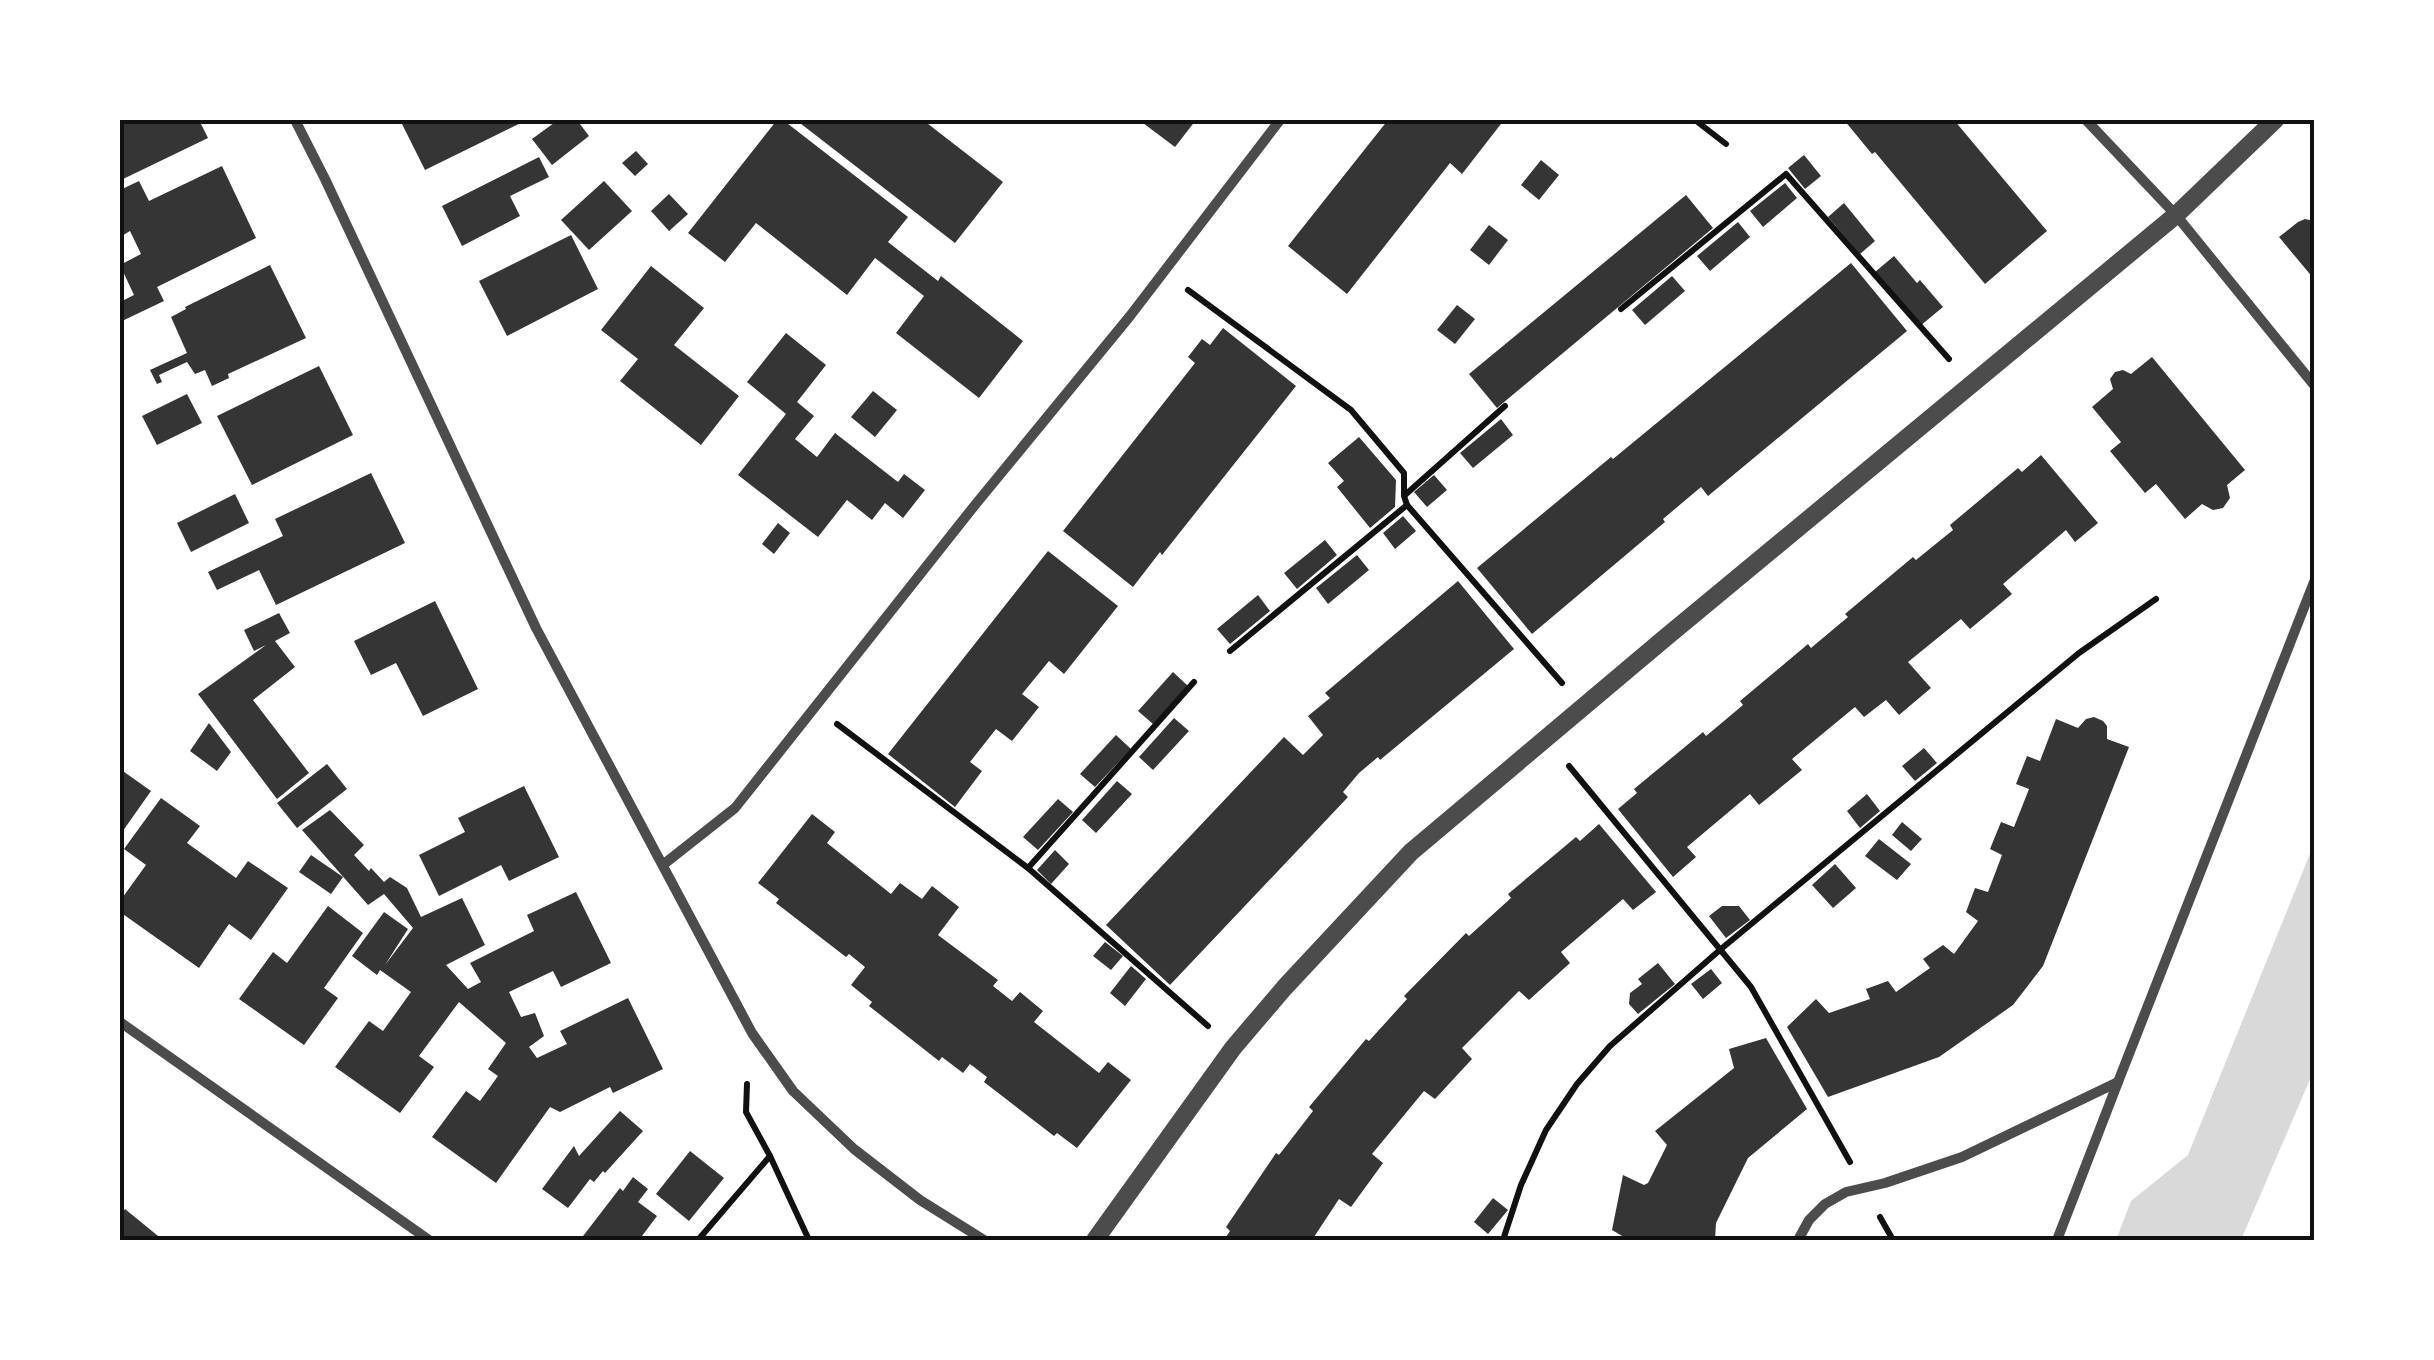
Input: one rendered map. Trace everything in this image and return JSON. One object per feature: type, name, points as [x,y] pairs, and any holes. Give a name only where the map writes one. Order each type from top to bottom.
[{"type":"street","points":[[295,120],[536,628],[749,1026],[793,1092],[854,1149],[920,1200],[984,1240]]},
{"type":"street","points":[[664,864],[735,808],[1280,120]]},
{"type":"street","points":[[2086,120],[2176,215],[2314,385]]},
{"type":"street","points":[[1095,1240],[1233,1048],[1411,852],[2176,215],[2275,120]]},
{"type":"street","points":[[2057,1240],[2314,582]]},
{"type":"street","points":[[120,1022],[429,1240]]},
{"type":"street","points":[[1798,1240],[1809,1220],[1825,1204],[1846,1192],[1884,1184],[1962,1157],[2118,1082]]},
{"type":"path","points":[[1695,120],[1726,144]]},
{"type":"path","points":[[1621,310],[1786,174],[1971,384]]},
{"type":"path","points":[[1163,272],[1350,410],[1404,472],[1406,501],[1583,706]]},
{"type":"path","points":[[1230,650],[1406,501],[1505,406]]},
{"type":"path","points":[[1503,1240],[1521,1185],[1546,1130],[1577,1084],[1610,1046],[2079,653],[2156,599]]},
{"type":"path","points":[[1028,868],[1194,682]]},
{"type":"path","points":[[814,706],[1028,868],[1233,1048]]},
{"type":"path","points":[[1546,738],[1751,987],[1893,1240]]},
{"type":"path","points":[[749,1026],[746,1112],[810,1240]]},
{"type":"path","points":[[698,1240],[770,1156]]},
{"type":"shaded area","points":[[2314,844],[2314,1070],[2241,1240],[2116,1240],[2131,1201],[2188,1155]]},
{"type":"building","points":[[120,120],[199,120],[208,138],[121,180]]},
{"type":"building","points":[[400,120],[527,120],[425,170]]},
{"type":"building","points":[[558,120],[577,120],[589,136],[552,165],[532,139]]},
{"type":"building","points":[[777,120],[783,120],[908,217],[888,242],[938,281],[941,276],[1023,341],[979,398],[896,333],[924,296],[875,258],[847,295],[756,223],[725,262],[688,233]]},
{"type":"building","points":[[796,120],[923,120],[1003,182],[955,243]]},
{"type":"building","points":[[1139,120],[1196,120],[1175,147]]},
{"type":"building","points":[[1388,120],[1405,124],[1408,120],[1504,120],[1462,174],[1450,163],[1347,294],[1288,246]]},
{"type":"building","points":[[1844,120],[1954,120],[2047,231],[1985,284]]},
{"type":"building","points":[[636,151],[648,164],[635,176],[622,163]]},
{"type":"building","points":[[1804,155],[1821,176],[1805,189],[1788,168]]},
{"type":"building","points":[[539,157],[549,177],[510,196],[520,216],[462,246],[442,206]]},
{"type":"building","points":[[1541,160],[1559,175],[1539,200],[1521,185]]},
{"type":"building","points":[[222,166],[256,238],[157,287],[164,301],[120,322],[120,290],[124,300],[134,295],[120,265],[141,254],[130,231],[120,237],[120,190],[139,181],[149,201]]},
{"type":"building","points":[[604,181],[632,211],[589,250],[561,220]]},
{"type":"building","points":[[1785,183],[1797,198],[1763,227],[1750,211]]},
{"type":"building","points":[[669,194],[688,214],[669,231],[651,211]]},
{"type":"building","points":[[1686,195],[1713,228],[1497,408],[1469,374]]},
{"type":"building","points":[[1844,203],[1875,241],[1860,254],[1828,217]]},
{"type":"building","points":[[2305,219],[2314,221],[2314,279],[2279,237]]},
{"type":"building","points":[[1738,222],[1750,237],[1710,271],[1697,256]]},
{"type":"building","points":[[1489,225],[1508,240],[1489,265],[1470,250]]},
{"type":"building","points":[[571,235],[598,289],[507,336],[479,281]]},
{"type":"building","points":[[1894,256],[1943,307],[1920,326],[1875,272]]},
{"type":"building","points":[[1851,263],[1907,331],[1708,496],[1701,487],[1532,634],[1477,568]]},
{"type":"building","points":[[270,265],[306,338],[228,374],[229,378],[212,386],[205,370],[195,374],[187,362],[159,375],[162,382],[157,384],[150,370],[187,353],[171,317]]},
{"type":"building","points":[[651,266],[704,308],[674,345],[739,396],[701,445],[620,381],[638,359],[601,330]]},
{"type":"building","points":[[1672,276],[1685,291],[1645,325],[1632,310]]},
{"type":"building","points":[[1457,305],[1475,319],[1455,344],[1437,330]]},
{"type":"building","points":[[1223,328],[1296,386],[1133,587],[1063,531],[1195,363],[1188,357],[1202,339],[1210,345]]},
{"type":"building","points":[[786,333],[826,365],[797,402],[814,416],[795,439],[817,457],[835,433],[898,482],[904,474],[925,490],[903,518],[885,503],[872,520],[847,500],[818,537],[738,475],[786,414],[747,382]]},
{"type":"building","points":[[2152,357],[2245,470],[2227,485],[2230,498],[2223,508],[2213,510],[2202,504],[2185,519],[2156,484],[2145,493],[2110,451],[2121,442],[2092,407],[2113,389],[2110,379],[2115,372],[2131,374]]},
{"type":"building","points":[[319,366],[353,435],[252,485],[217,416]]},
{"type":"building","points":[[873,391],[897,410],[875,437],[851,417]]},
{"type":"building","points":[[187,394],[202,423],[157,445],[142,416]]},
{"type":"building","points":[[1501,419],[1513,435],[1473,468],[1460,453]]},
{"type":"building","points":[[1359,437],[1396,480],[1395,507],[1370,528],[1337,487],[1344,481],[1328,463]]},
{"type":"building","points":[[2041,455],[2098,523],[2075,542],[2066,530],[2003,584],[2012,594],[1970,629],[1961,619],[1908,662],[1931,688],[1899,715],[1886,700],[1864,717],[1855,707],[1792,759],[1802,770],[1759,805],[1750,794],[1687,847],[1696,857],[1673,877],[1618,809],[1637,793],[1634,789],[1703,732],[1706,736],[1743,705],[1740,701],[1808,644],[1811,648],[1913,557],[1916,560],[1953,530],[1950,525],[2018,468],[2022,472]]},
{"type":"building","points":[[371,473],[405,543],[276,605],[259,570],[217,590],[208,572],[283,536],[275,519]]},
{"type":"building","points":[[1434,475],[1447,490],[1427,507],[1414,492]]},
{"type":"building","points":[[235,494],[249,523],[191,552],[177,523]]},
{"type":"building","points":[[1403,516],[1416,531],[1395,549],[1383,533]]},
{"type":"building","points":[[778,523],[790,533],[774,554],[762,544]]},
{"type":"building","points":[[1325,540],[1337,555],[1297,589],[1284,573]]},
{"type":"building","points":[[1048,551],[1118,606],[1064,674],[1049,661],[1022,694],[1039,707],[1012,741],[996,729],[970,762],[982,771],[955,807],[888,754]]},
{"type":"building","points":[[1357,555],[1369,570],[1328,604],[1316,588]]},
{"type":"building","points":[[1458,581],[1514,649],[1359,773],[1343,792],[1348,797],[1170,985],[1106,925],[1284,737],[1303,755],[1323,735],[1308,716],[1330,698],[1325,693]]},
{"type":"building","points":[[1258,595],[1270,611],[1230,644],[1217,629]]},
{"type":"building","points":[[435,601],[478,689],[423,716],[396,663],[371,675],[354,641]]},
{"type":"building","points":[[279,613],[290,633],[275,641],[295,667],[253,700],[309,773],[277,799],[198,694],[266,645],[254,651],[244,630]]},
{"type":"building","points":[[1173,672],[1188,686],[1153,724],[1138,711]]},
{"type":"building","points":[[2094,717],[2107,726],[2107,739],[2129,747],[2043,966],[2013,1005],[1939,1057],[1828,1097],[1787,1027],[1816,999],[1829,1013],[1870,999],[1866,989],[1888,981],[1896,992],[1930,968],[1923,959],[1943,945],[1954,954],[1978,921],[1966,912],[1975,888],[1988,892],[2002,855],[1990,849],[2001,822],[2014,827],[2029,789],[2016,784],[2027,756],[2040,761],[2056,719],[2078,728]]},
{"type":"building","points":[[1174,718],[1189,731],[1153,770],[1139,757]]},
{"type":"building","points":[[209,723],[231,752],[217,771],[190,751]]},
{"type":"building","points":[[1116,735],[1131,749],[1095,787],[1080,774]]},
{"type":"building","points":[[1924,748],[1937,763],[1915,781],[1902,766]]},
{"type":"building","points":[[327,764],[347,789],[297,828],[277,803]]},
{"type":"building","points":[[120,769],[151,791],[120,835]]},
{"type":"building","points":[[1117,781],[1132,794],[1096,833],[1082,820]]},
{"type":"building","points":[[524,786],[559,857],[509,881],[501,865],[439,896],[419,855],[465,832],[458,818]]},
{"type":"building","points":[[1867,794],[1880,811],[1860,828],[1847,811]]},
{"type":"building","points":[[161,798],[200,826],[187,843],[236,878],[248,861],[288,888],[251,940],[229,924],[199,968],[120,912],[120,901],[146,865],[124,849]]},
{"type":"building","points":[[1058,799],[1073,812],[1038,850],[1023,837]]},
{"type":"building","points":[[330,810],[364,845],[354,855],[384,882],[390,877],[407,888],[421,917],[462,898],[485,945],[446,965],[468,989],[481,982],[470,963],[534,931],[527,915],[576,892],[611,963],[561,987],[553,971],[509,992],[521,1017],[535,1013],[544,1036],[529,1047],[537,1058],[567,1044],[560,1031],[628,998],[663,1069],[613,1093],[610,1087],[560,1112],[550,1107],[496,1183],[432,1137],[466,1091],[480,1101],[498,1076],[488,1069],[506,1043],[459,1002],[419,1056],[434,1067],[400,1113],[335,1067],[369,1021],[383,1031],[411,992],[380,970],[377,975],[352,956],[384,912],[408,929],[385,965],[413,928],[384,894],[368,905],[302,830]]},
{"type":"building","points":[[812,814],[835,832],[827,843],[891,894],[900,883],[922,899],[932,886],[959,907],[938,935],[998,980],[993,986],[1012,1001],[1020,992],[1043,1011],[1034,1022],[1099,1073],[1108,1062],[1131,1080],[1077,1148],[1057,1133],[1054,1136],[984,1082],[987,1077],[970,1064],[963,1073],[942,1057],[939,1061],[869,1006],[872,1002],[851,985],[865,967],[776,903],[779,899],[758,883]]},
{"type":"building","points":[[1902,822],[1922,839],[1911,851],[1892,835]]},
{"type":"building","points":[[1599,824],[1656,892],[1633,910],[1623,899],[1561,952],[1570,963],[1529,1000],[1519,991],[1462,1048],[1472,1059],[1435,1099],[1424,1091],[1372,1154],[1383,1163],[1351,1207],[1339,1199],[1312,1240],[1224,1240],[1230,1231],[1226,1227],[1276,1153],[1279,1155],[1313,1111],[1309,1107],[1366,1039],[1369,1041],[1407,999],[1404,996],[1466,933],[1469,936],[1511,898],[1508,894],[1576,837],[1580,841]]},
{"type":"building","points":[[1879,839],[1911,864],[1897,880],[1865,856]]},
{"type":"building","points":[[1055,850],[1069,864],[1051,884],[1037,870]]},
{"type":"building","points":[[311,855],[343,877],[331,894],[299,872]]},
{"type":"building","points":[[1835,864],[1856,888],[1833,908],[1812,885]]},
{"type":"building","points":[[328,906],[363,933],[324,988],[338,998],[304,1045],[239,999],[273,952],[287,963]]},
{"type":"building","points":[[1722,906],[1739,906],[1750,920],[1726,938],[1709,916]]},
{"type":"building","points":[[1105,942],[1123,956],[1111,970],[1093,956]]},
{"type":"building","points":[[1658,963],[1675,984],[1638,1014],[1629,1004],[1630,993],[1642,984],[1638,979]]},
{"type":"building","points":[[1131,966],[1146,979],[1125,1006],[1110,993]]},
{"type":"building","points":[[1711,969],[1722,983],[1703,999],[1691,984]]},
{"type":"building","points":[[1766,1038],[1807,1109],[1748,1158],[1716,1223],[1715,1240],[1629,1240],[1612,1230],[1623,1175],[1644,1185],[1648,1183],[1667,1145],[1655,1131],[1734,1068],[1729,1049]]},
{"type":"building","points":[[620,1111],[643,1131],[605,1173],[594,1182],[590,1179],[568,1208],[542,1189],[574,1146],[579,1156]]},
{"type":"building","points":[[690,1151],[724,1178],[689,1221],[656,1194]]},
{"type":"building","points":[[633,1177],[648,1189],[638,1202],[657,1216],[639,1240],[580,1240],[620,1188],[623,1191]]},
{"type":"building","points":[[1493,1198],[1508,1210],[1488,1234],[1474,1222]]},
{"type":"building","points":[[125,1209],[163,1240],[120,1240],[120,1215]]}]
